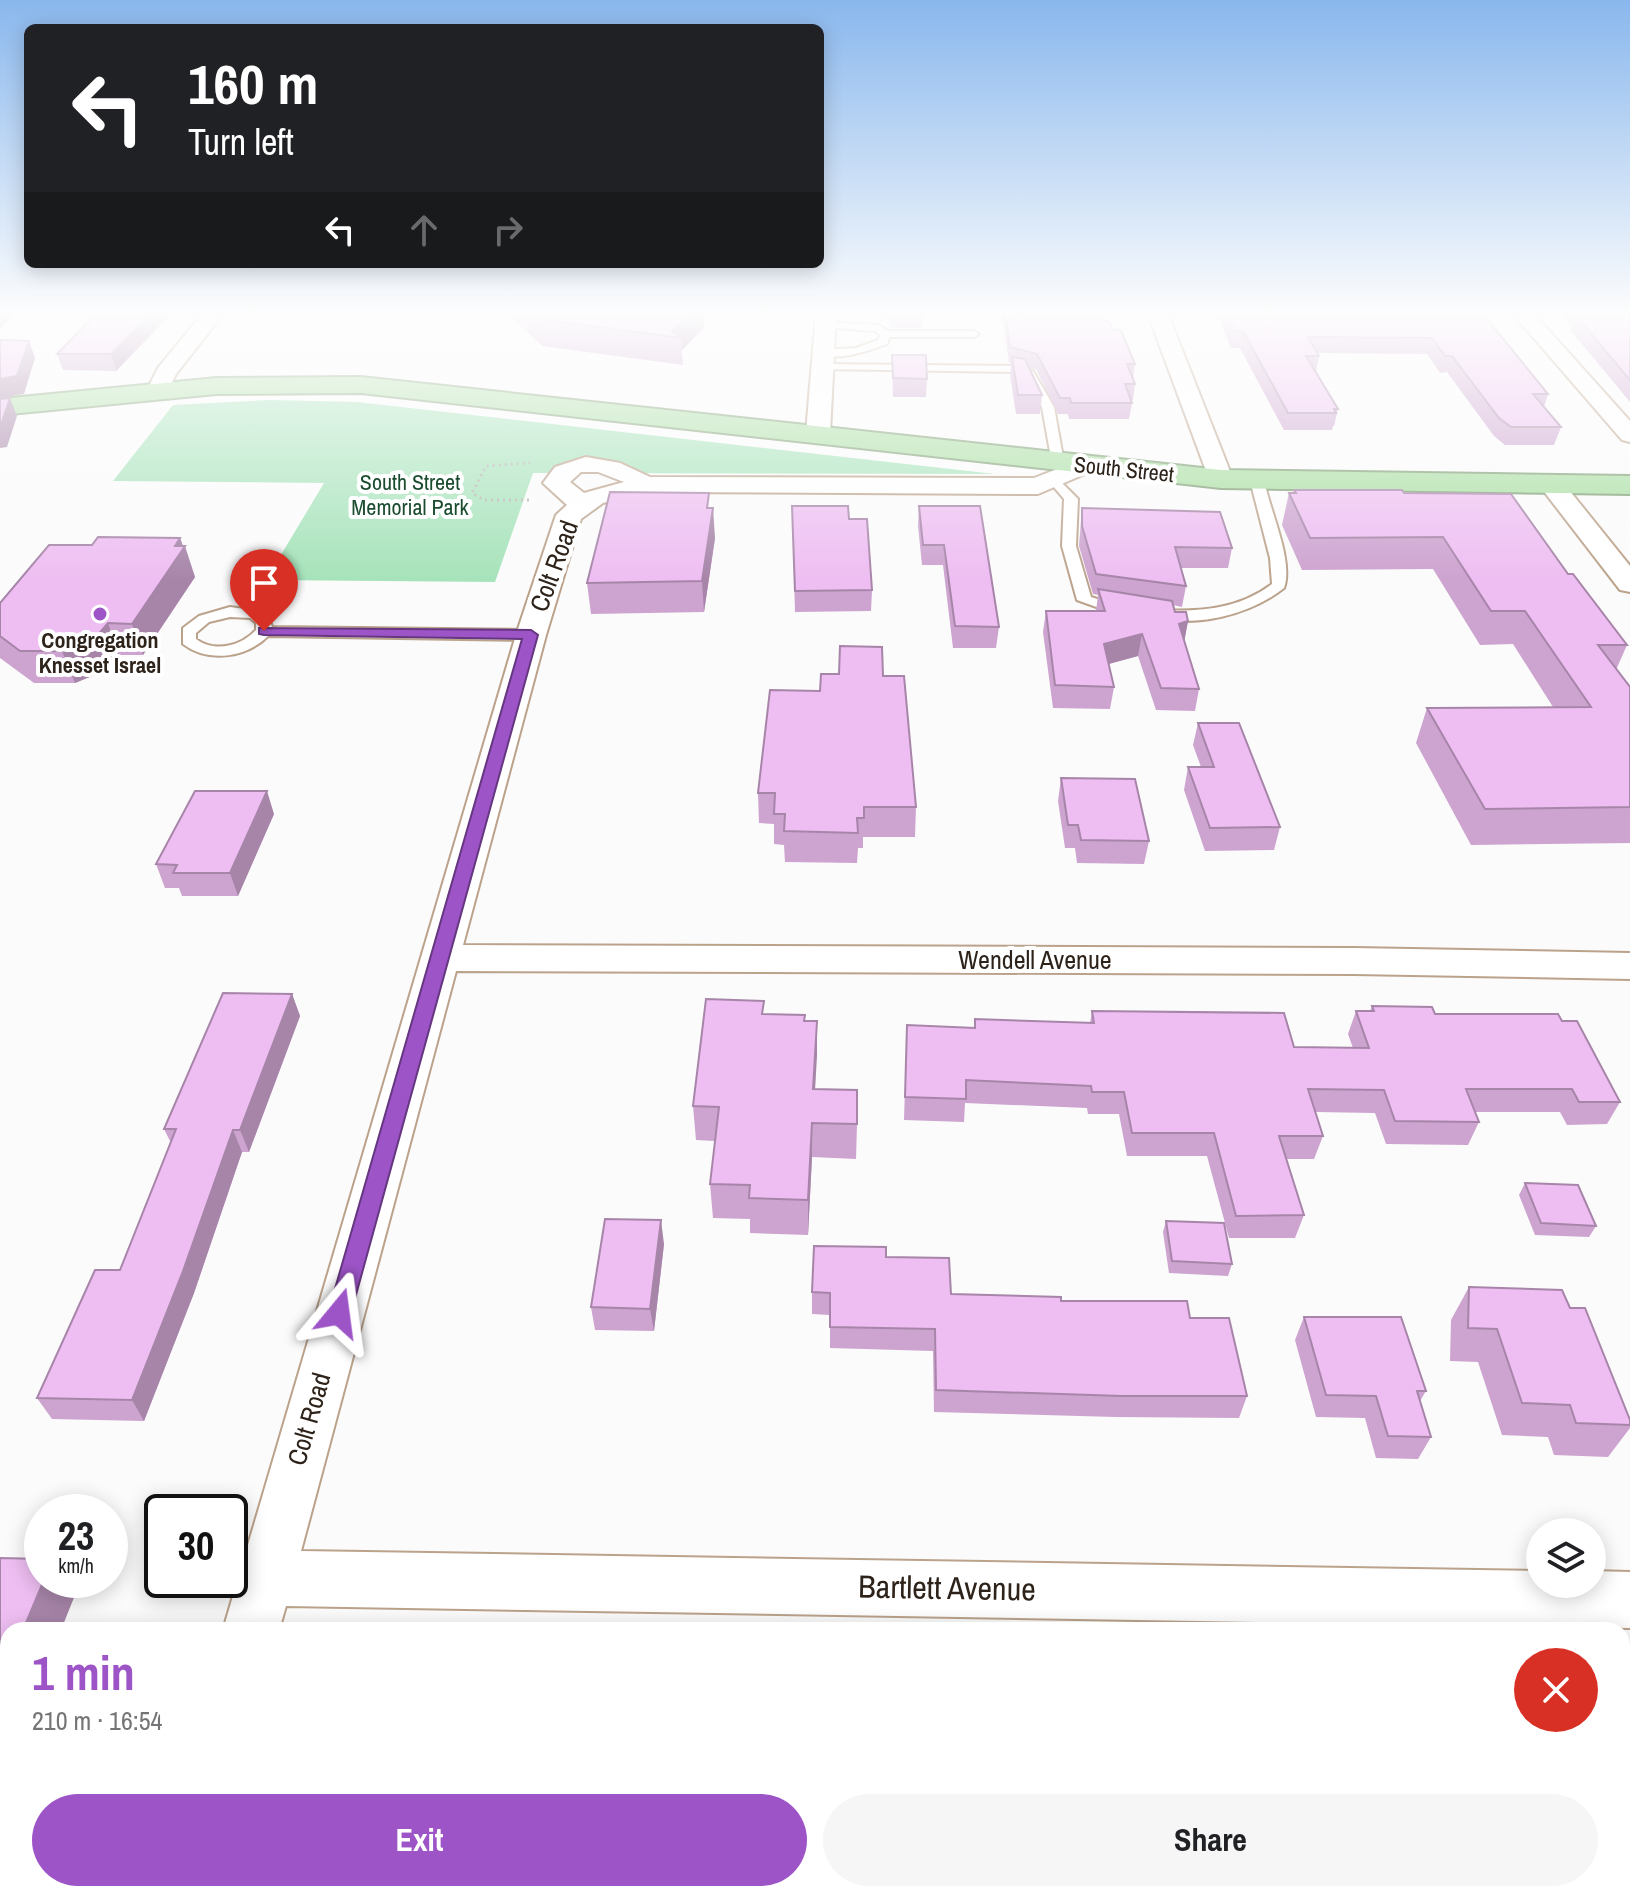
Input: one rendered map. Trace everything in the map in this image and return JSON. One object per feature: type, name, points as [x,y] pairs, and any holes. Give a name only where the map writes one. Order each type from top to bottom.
[{"type":"highway","name":"South Street","points":[[0,407],[39,403]]},
{"type":"highway","name":"South Street","points":[[536,403],[818,433],[1065,469],[1221,479],[1630,485]]},
{"type":"street","points":[[818,433],[820,403]]},
{"type":"street","points":[[1192,403],[1221,479]]},
{"type":"street","points":[[1601,403],[1630,435]]},
{"type":"street","name":"Colt Road","points":[[253,1622],[531,635],[569,515],[581,504],[645,484],[1038,486],[1065,469]]},
{"type":"street","points":[[1552,485],[1630,584]]},
{"type":"street","name":"Wendell Avenue","points":[[439,958],[1354,961],[1630,966]]},
{"type":"street","name":"Bartlett Avenue","points":[[265,1578],[1630,1600]]},
{"type":"lane","points":[[1046,403],[1071,499],[1069,546],[1084,600],[1129,614],[1196,616],[1263,601],[1279,585],[1280,566],[1260,503],[1257,480]]},
{"type":"lane","points":[[264,631],[531,635]]},
{"type":"green space","name":"South Street Memorial Park","points":[[364,403],[995,474],[533,473],[495,582],[266,580],[324,483],[113,481],[173,405]]},
{"type":"building","points":[[0,403],[8,403],[0,428]]},
{"type":"building","points":[[1282,403],[1334,403],[1338,409],[1334,409],[1336,413],[1288,413]]},
{"type":"building","points":[[1487,403],[1540,403],[1561,427],[1511,427]]},
{"type":"building","points":[[1294,490],[1511,494],[1568,574],[1573,574],[1627,645],[1598,645],[1630,687],[1630,807],[1485,809],[1427,708],[1591,707],[1525,611],[1491,611],[1443,537],[1310,538],[1289,493],[1296,493]]},
{"type":"building","points":[[610,492],[709,493],[707,508],[713,508],[702,581],[587,583]]},
{"type":"building","points":[[792,506],[848,506],[849,519],[867,519],[872,590],[795,591]]},
{"type":"building","points":[[919,506],[980,506],[999,627],[955,626],[944,545],[923,545]]},
{"type":"building","points":[[1082,508],[1220,512],[1232,548],[1175,547],[1186,586],[1096,574],[1082,526]]},
{"type":"building","points":[[98,537],[180,538],[175,546],[185,546],[132,624],[108,623],[96,637],[62,651],[20,651],[0,636],[0,603],[49,545],[92,545]]},
{"type":"building","points":[[1098,589],[1172,601],[1175,612],[1186,612],[1188,621],[1179,624],[1199,689],[1161,688],[1142,634],[1104,644],[1114,687],[1055,685],[1046,611],[1105,611]]},
{"type":"building","points":[[840,646],[882,647],[883,676],[904,676],[916,807],[864,807],[864,818],[857,818],[858,833],[784,831],[785,814],[774,814],[775,793],[758,793],[770,690],[820,691],[821,674],[839,674]]},
{"type":"building","points":[[1198,723],[1239,723],[1280,827],[1210,828],[1188,767],[1214,767]]},
{"type":"building","points":[[1061,778],[1135,779],[1149,841],[1081,840],[1078,825],[1068,825]]},
{"type":"building","points":[[195,791],[267,791],[230,873],[173,873],[177,865],[156,864]]},
{"type":"building","points":[[223,993],[292,994],[240,1130],[233,1130],[183,1271],[132,1400],[37,1398],[95,1270],[120,1270],[176,1129],[164,1129]]},
{"type":"building","points":[[706,999],[764,1001],[762,1014],[805,1015],[804,1021],[817,1021],[813,1089],[857,1090],[857,1124],[812,1123],[808,1200],[749,1198],[750,1185],[710,1184],[719,1107],[693,1106]]},
{"type":"building","points":[[1372,1006],[1432,1007],[1435,1014],[1558,1014],[1562,1021],[1577,1021],[1620,1102],[1579,1102],[1572,1089],[1466,1089],[1479,1122],[1395,1121],[1384,1090],[1308,1089],[1323,1136],[1279,1136],[1304,1215],[1236,1216],[1214,1133],[1132,1133],[1124,1092],[1092,1092],[1091,1086],[966,1080],[966,1099],[905,1097],[907,1025],[975,1028],[975,1019],[1094,1023],[1092,1011],[1284,1013],[1294,1047],[1369,1048],[1356,1011],[1374,1011]]},
{"type":"building","points":[[1525,1183],[1578,1185],[1596,1226],[1541,1223]]},
{"type":"building","points":[[605,1219],[661,1220],[650,1309],[591,1307]]},
{"type":"building","points":[[1166,1221],[1224,1223],[1232,1264],[1172,1261]]},
{"type":"building","points":[[814,1246],[886,1247],[886,1257],[949,1258],[951,1294],[1061,1297],[1061,1301],[1187,1301],[1190,1318],[1229,1318],[1247,1396],[1122,1396],[936,1390],[935,1329],[830,1327],[830,1293],[812,1292]]},
{"type":"building","points":[[1469,1287],[1562,1290],[1570,1308],[1585,1308],[1630,1425],[1576,1423],[1570,1405],[1522,1403],[1497,1329],[1468,1328]]},
{"type":"building","points":[[1304,1317],[1401,1317],[1426,1391],[1417,1391],[1431,1437],[1388,1436],[1376,1396],[1326,1395]]},
{"type":"building","points":[[0,1558],[24,1559],[24,1598],[36,1598],[26,1622],[0,1622]]},
{"type":"place","name":"Congregation Knesset Israel","points":[[100,614]]},
{"type":"route","points":[[264,631],[531,635],[339,1313]]}]
